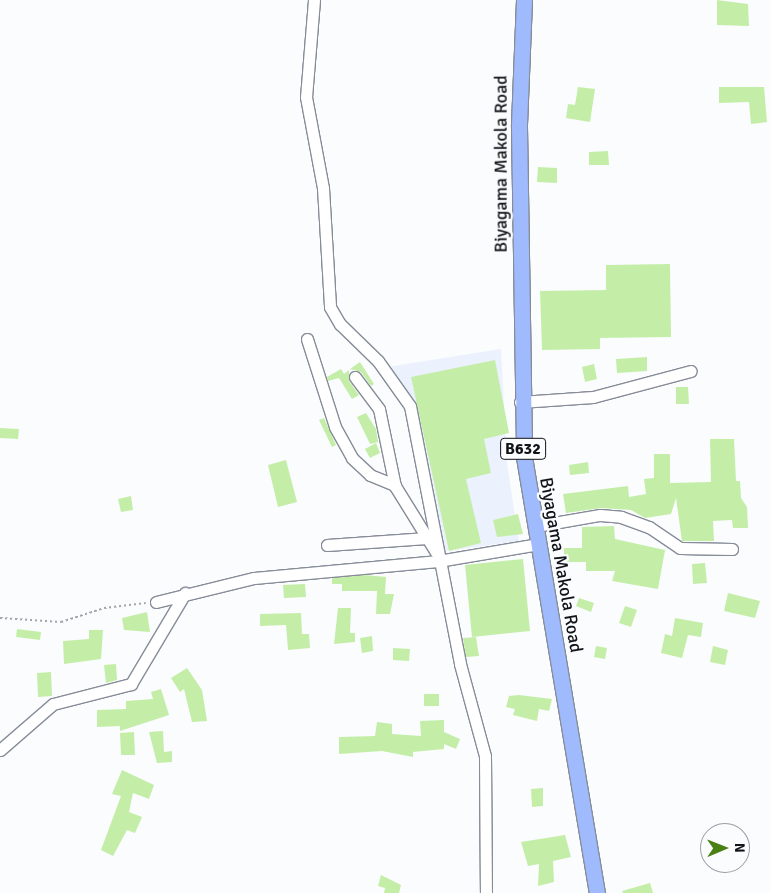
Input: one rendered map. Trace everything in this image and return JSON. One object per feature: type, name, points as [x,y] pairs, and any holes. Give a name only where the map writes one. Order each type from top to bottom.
[{"type":"main road","name":"Biyagama Makola Road","points":[[524,0],[518,127],[520,402],[536,526],[597,893]]},
{"type":"street","points":[[314,0],[306,97],[323,188],[330,307],[340,324],[378,361],[410,406],[438,558],[485,756],[486,893]]},
{"type":"street","points":[[306,339],[334,427],[352,458],[370,475],[395,484]]},
{"type":"street","points":[[520,402],[593,397],[690,371]]},
{"type":"street","points":[[355,378],[379,409],[395,484],[438,558]]},
{"type":"street","points":[[536,526],[600,515],[621,517],[649,526],[680,548],[732,549]]},
{"type":"street","points":[[327,546],[427,538]]},
{"type":"street","points":[[156,602],[185,593],[263,577],[438,558],[539,544]]},
{"type":"street","points":[[0,750],[53,704],[131,684],[185,593]]},
{"type":"path","points":[[0,618],[61,622],[104,608],[156,602]]},
{"type":"shaded area","points":[[501,349],[507,464],[519,541],[439,552],[409,396],[387,367]]},
{"type":"building","points":[[717,0],[748,4],[749,26],[717,25]]},
{"type":"building","points":[[578,87],[595,89],[590,122],[566,118],[568,104],[575,105]]},
{"type":"building","points":[[719,87],[764,87],[767,122],[751,124],[749,102],[719,103]]},
{"type":"building","points":[[608,151],[609,165],[589,165],[589,152]]},
{"type":"building","points":[[538,167],[557,168],[557,183],[537,182]]},
{"type":"building","points":[[670,264],[671,337],[600,338],[600,349],[542,350],[540,291],[606,290],[606,265]]},
{"type":"building","points":[[647,357],[647,371],[617,373],[616,359]]},
{"type":"building","points":[[495,360],[509,433],[484,439],[491,473],[466,479],[481,543],[449,551],[411,377]]},
{"type":"building","points":[[360,362],[374,384],[371,386],[361,372],[350,369]]},
{"type":"building","points":[[594,364],[597,379],[585,382],[582,367]]},
{"type":"building","points":[[341,369],[344,374],[349,370],[349,381],[359,395],[352,399],[339,378],[328,381],[327,377]]},
{"type":"building","points":[[676,387],[688,387],[689,404],[676,404]]},
{"type":"building","points":[[366,413],[376,429],[378,442],[370,444],[357,417]]},
{"type":"building","points":[[324,418],[336,445],[332,447],[319,420]]},
{"type":"building","points":[[0,428],[19,429],[18,439],[0,438]]},
{"type":"building","points":[[710,439],[734,439],[736,481],[740,481],[741,498],[747,507],[748,528],[733,528],[732,520],[713,521],[714,541],[682,541],[676,498],[671,514],[645,518],[631,510],[601,508],[566,513],[563,494],[628,486],[629,497],[646,494],[644,479],[654,478],[654,454],[670,454],[670,483],[711,482]]},
{"type":"building","points":[[376,443],[380,453],[370,458],[365,449]]},
{"type":"building","points":[[286,460],[297,502],[278,507],[268,465]]},
{"type":"building","points":[[588,462],[589,473],[570,475],[569,465]]},
{"type":"building","points":[[131,496],[133,510],[121,512],[118,499]]},
{"type":"building","points":[[518,514],[523,534],[497,537],[493,520]]},
{"type":"building","points":[[614,526],[615,539],[665,550],[658,589],[612,581],[615,571],[586,571],[586,562],[564,562],[564,548],[582,548],[582,527]]},
{"type":"building","points":[[523,559],[530,631],[472,637],[465,565]]},
{"type":"building","points":[[705,563],[707,583],[693,584],[692,564]]},
{"type":"building","points":[[364,575],[386,577],[385,594],[394,594],[390,614],[376,614],[377,591],[342,591],[342,584],[332,584],[332,578]]},
{"type":"building","points":[[305,584],[306,597],[284,598],[283,585]]},
{"type":"building","points":[[728,593],[760,601],[755,618],[724,611]]},
{"type":"building","points":[[579,598],[594,603],[591,612],[576,606]]},
{"type":"building","points":[[625,606],[637,610],[631,627],[619,623]]},
{"type":"building","points":[[338,608],[351,608],[350,633],[355,633],[355,642],[334,644]]},
{"type":"building","points":[[147,612],[150,632],[124,630],[122,618]]},
{"type":"building","points":[[301,613],[302,634],[309,634],[310,648],[288,650],[286,625],[260,626],[260,614]]},
{"type":"building","points":[[675,618],[703,623],[701,637],[688,635],[682,658],[661,653],[665,634],[672,636]]},
{"type":"building","points":[[17,629],[41,632],[40,640],[16,637]]},
{"type":"building","points":[[89,630],[103,630],[101,659],[64,664],[63,641],[89,639]]},
{"type":"building","points":[[372,636],[373,651],[362,653],[360,638]]},
{"type":"building","points":[[476,637],[479,656],[466,657],[463,638]]},
{"type":"building","points":[[596,646],[607,648],[605,659],[594,657]]},
{"type":"building","points":[[713,646],[728,650],[725,665],[710,662]]},
{"type":"building","points":[[393,648],[410,649],[409,661],[393,660]]},
{"type":"building","points":[[116,664],[117,680],[106,683],[104,665]]},
{"type":"building","points":[[187,668],[202,690],[207,721],[192,722],[184,689],[180,692],[171,678]]},
{"type":"building","points":[[51,672],[52,696],[38,697],[37,673]]},
{"type":"building","points":[[161,689],[169,715],[120,731],[120,726],[97,727],[97,710],[126,709],[126,701],[153,699],[151,692]]},
{"type":"building","points":[[424,694],[439,694],[439,706],[424,706]]},
{"type":"building","points":[[519,695],[552,699],[549,711],[539,709],[537,721],[513,715],[515,709],[506,707],[509,696]]},
{"type":"building","points":[[444,720],[444,732],[460,739],[456,749],[444,744],[444,749],[413,752],[413,757],[382,751],[339,754],[339,737],[375,736],[377,722],[392,724],[392,734],[421,736],[420,721]]},
{"type":"building","points":[[163,731],[164,752],[172,751],[172,762],[157,763],[149,732]]},
{"type":"building","points":[[134,732],[135,755],[121,755],[120,733]]},
{"type":"building","points":[[122,770],[154,785],[149,799],[133,793],[129,812],[142,817],[135,833],[127,830],[113,856],[101,850],[121,796],[112,794]]},
{"type":"building","points":[[543,788],[543,806],[532,807],[531,789]]},
{"type":"building","points":[[565,835],[571,857],[553,861],[554,882],[538,886],[539,864],[528,866],[521,842]]},
{"type":"building","points":[[381,875],[401,885],[399,893],[384,893],[385,888],[378,886]]},
{"type":"building","points":[[650,883],[653,893],[623,893],[622,891]]}]
